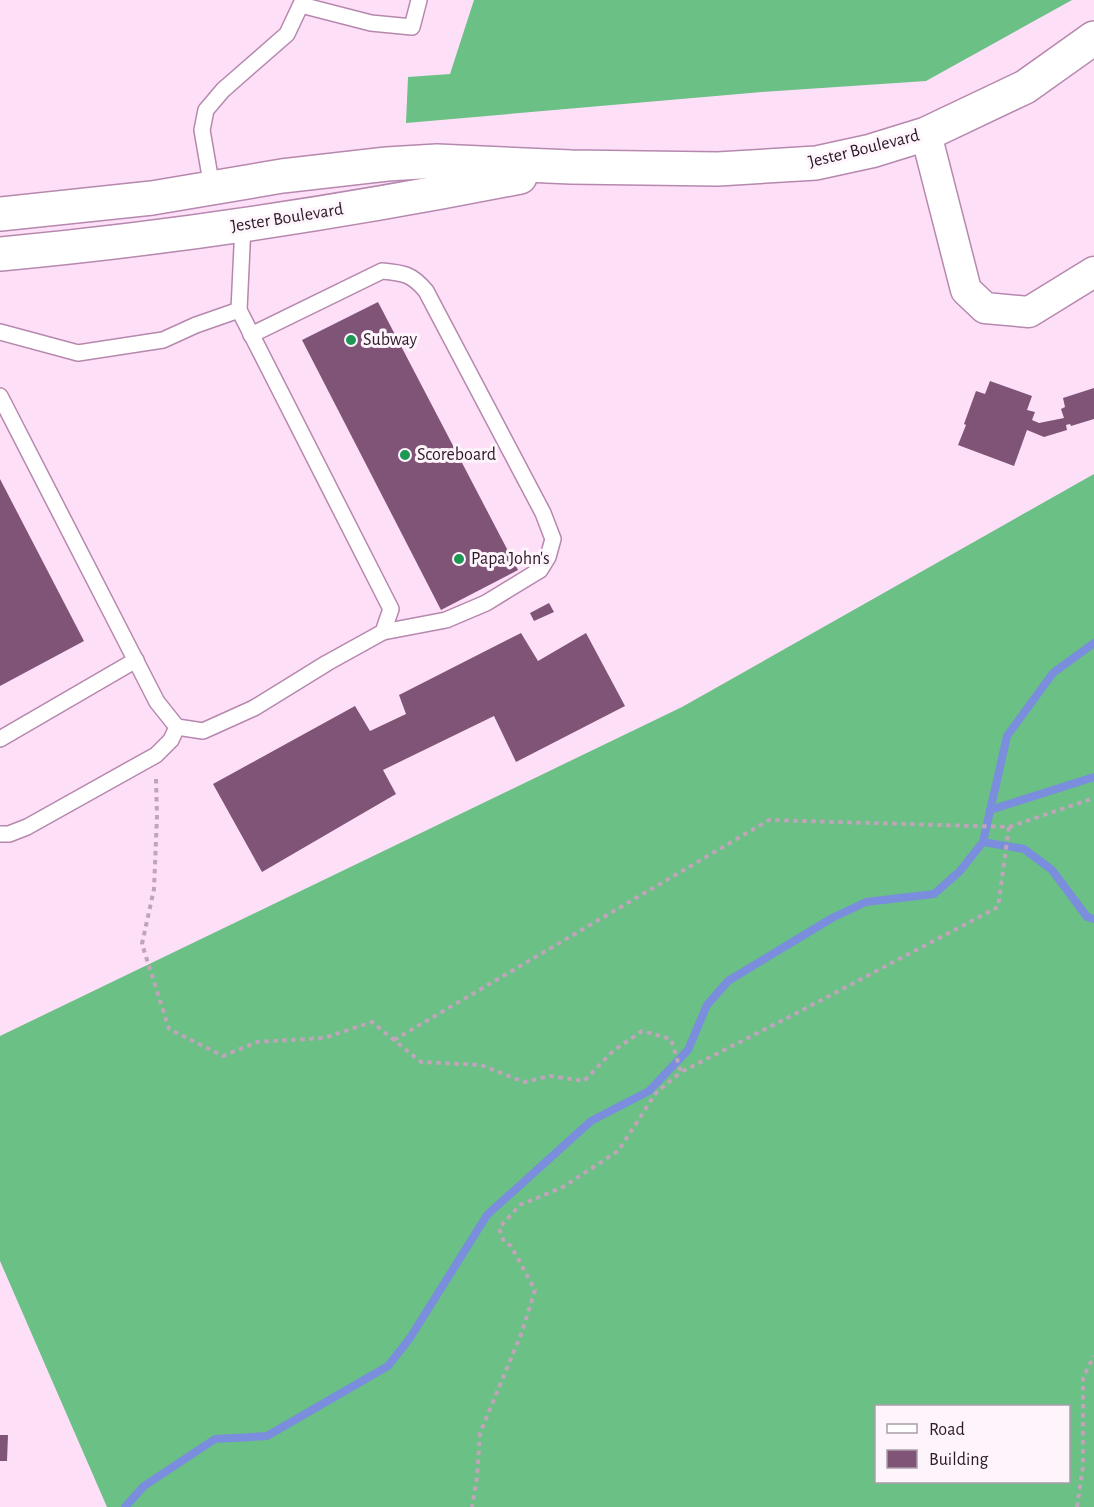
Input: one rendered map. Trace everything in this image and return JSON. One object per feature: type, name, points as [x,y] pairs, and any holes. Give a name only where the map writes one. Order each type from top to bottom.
[{"type":"street","name":"Jester Boulevard","points":[[0,214],[152,198],[282,176],[437,160],[571,167],[718,170],[816,163],[871,151],[926,134],[1025,87],[1094,38]]},
{"type":"street","points":[[926,134],[966,290],[986,308],[1029,312],[1094,272]]},
{"type":"street","name":"Jester Boulevard","points":[[0,254],[90,246],[243,225],[402,200],[571,167]]},
{"type":"lane","points":[[212,188],[202,130],[206,110],[223,90],[287,34],[302,3],[371,23],[412,27],[419,0]]},
{"type":"lane","points":[[243,225],[238,310],[391,609],[383,633]]},
{"type":"lane","points":[[0,396],[157,702],[177,727],[203,731],[254,708],[327,663],[383,633],[446,620],[486,603],[540,570],[548,557],[553,539],[543,513],[426,291],[415,278],[401,273],[382,271],[251,335]]},
{"type":"lane","points":[[0,332],[78,353],[163,340],[238,310]]},
{"type":"lane","points":[[0,739],[136,660]]},
{"type":"lane","points":[[0,834],[9,834],[27,827],[156,755],[171,740],[177,727]]},
{"type":"path","points":[[155,775],[157,816],[154,889],[142,944],[169,1029],[223,1056],[257,1042],[324,1038],[372,1022],[422,1062],[481,1065],[524,1082],[550,1076],[584,1081],[613,1051],[642,1031],[671,1039],[681,1072]]},
{"type":"path","points":[[394,1040],[769,820],[1009,827],[1094,798]]},
{"type":"path","points":[[472,1507],[480,1432],[522,1332],[536,1290],[511,1246],[504,1242],[499,1227],[520,1205],[563,1187],[618,1151],[656,1093],[681,1072],[998,907],[1009,827]]},
{"type":"path","points":[[1077,1507],[1083,1466],[1083,1378],[1094,1356]]},
{"type":"green space","points":[[474,0],[1072,0],[926,81],[762,92],[406,123],[408,77],[450,74]]},
{"type":"green space","points":[[1094,474],[1094,1507],[107,1507],[0,1261],[0,1036],[682,707]]},
{"type":"building","points":[[378,302],[518,570],[441,610],[302,340]]},
{"type":"building","points":[[990,381],[1032,396],[1027,410],[1035,412],[1032,420],[1039,423],[1064,418],[1061,409],[1065,407],[1063,398],[1094,388],[1094,419],[1071,426],[1066,425],[1067,430],[1044,437],[1027,430],[1014,466],[958,445],[976,391],[985,394]]},
{"type":"building","points":[[0,479],[84,641],[0,686]]},
{"type":"building","points":[[549,603],[554,612],[534,621],[530,613]]},
{"type":"building","points":[[521,633],[538,661],[586,633],[625,706],[516,762],[494,716],[383,770],[396,794],[262,872],[213,784],[355,706],[370,731],[406,714],[399,695]]},
{"type":"building","points":[[0,1435],[8,1435],[7,1461],[0,1461]]},
{"type":"waterway","points":[[125,1507],[144,1486],[215,1439],[267,1436],[388,1366],[410,1338],[487,1215],[591,1121],[649,1091],[688,1050],[707,1005],[728,981],[832,918],[866,902],[934,894],[960,871],[983,842],[1007,736],[1053,673],[1094,643]]},
{"type":"waterway","points":[[990,810],[1094,777]]},
{"type":"waterway","points":[[983,842],[1024,849],[1052,870],[1087,917],[1094,919]]},
{"type":"place","name":"Subway","points":[[351,340]]},
{"type":"place","name":"Scoreboard","points":[[405,455]]},
{"type":"place","name":"Papa John's","points":[[459,559]]}]
